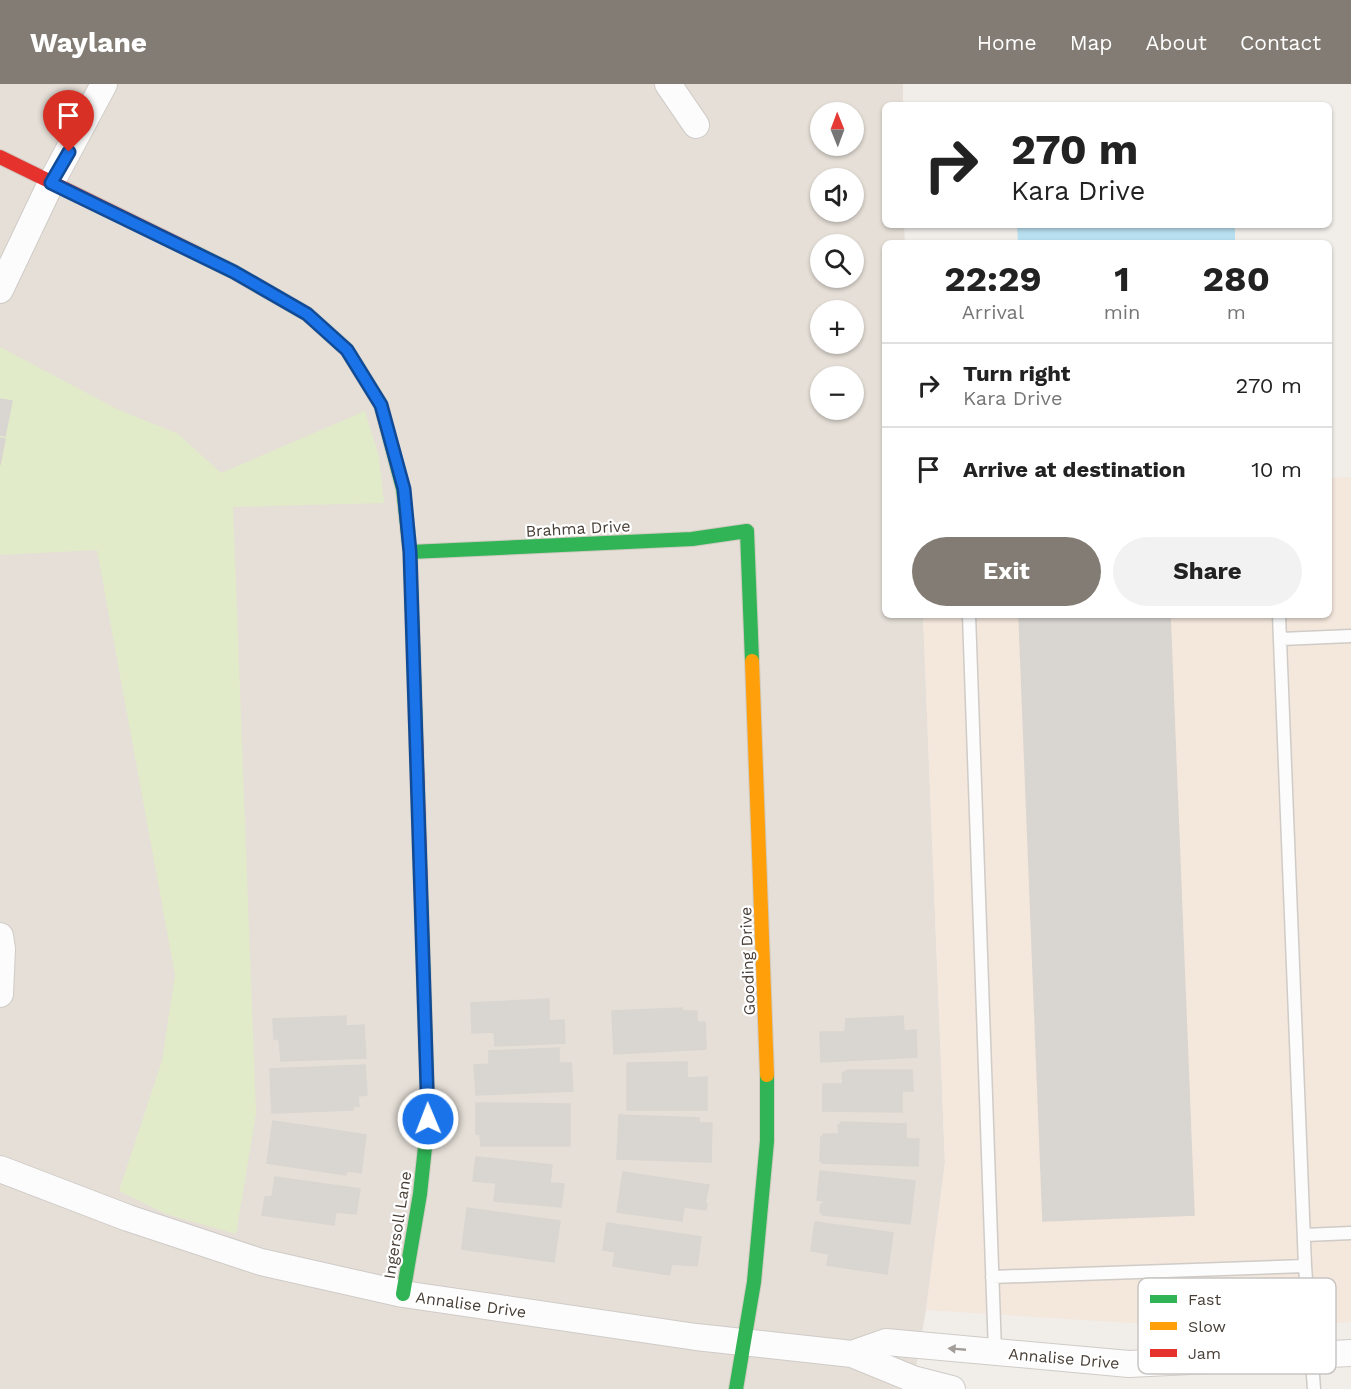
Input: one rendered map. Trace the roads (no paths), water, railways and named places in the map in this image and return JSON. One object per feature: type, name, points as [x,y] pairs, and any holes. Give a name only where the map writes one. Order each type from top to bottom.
[{"type":"street","points":[[0,290],[51,183],[104,84]]},
{"type":"street","points":[[668,84],[696,125]]},
{"type":"street","name":"Ingersoll Lane","points":[[0,157],[234,272],[307,314],[347,350],[381,405],[404,489],[410,552],[428,1119],[420,1194],[403,1294]]},
{"type":"street","name":"Brahma Drive","points":[[410,552],[692,539],[747,531]]},
{"type":"street","name":"Gooding Drive","points":[[736,1389],[754,1282],[767,1141],[767,1055],[747,531]]},
{"type":"street","points":[[0,936],[2,949],[0,994]]},
{"type":"street","name":"Annalise Drive","points":[[0,1170],[128,1218],[261,1263],[403,1294],[744,1342],[852,1354],[913,1379],[952,1389]]},
{"type":"street","name":"Annalise Drive","points":[[852,1354],[886,1342],[1138,1364]]},
{"type":"street","name":"Annalise Drive","points":[[1336,1354],[1351,1353]]},
{"type":"lane","points":[[969,618],[995,1352]]},
{"type":"lane","points":[[1280,618],[1306,1278]]},
{"type":"lane","points":[[1281,639],[1351,636]]},
{"type":"lane","points":[[1305,1235],[1351,1233]]},
{"type":"lane","points":[[992,1277],[1305,1266]]},
{"type":"lane","points":[[1313,1374],[1314,1389]]},
{"type":"water","points":[[1017,228],[1235,228],[1235,240],[1018,240]]}]
